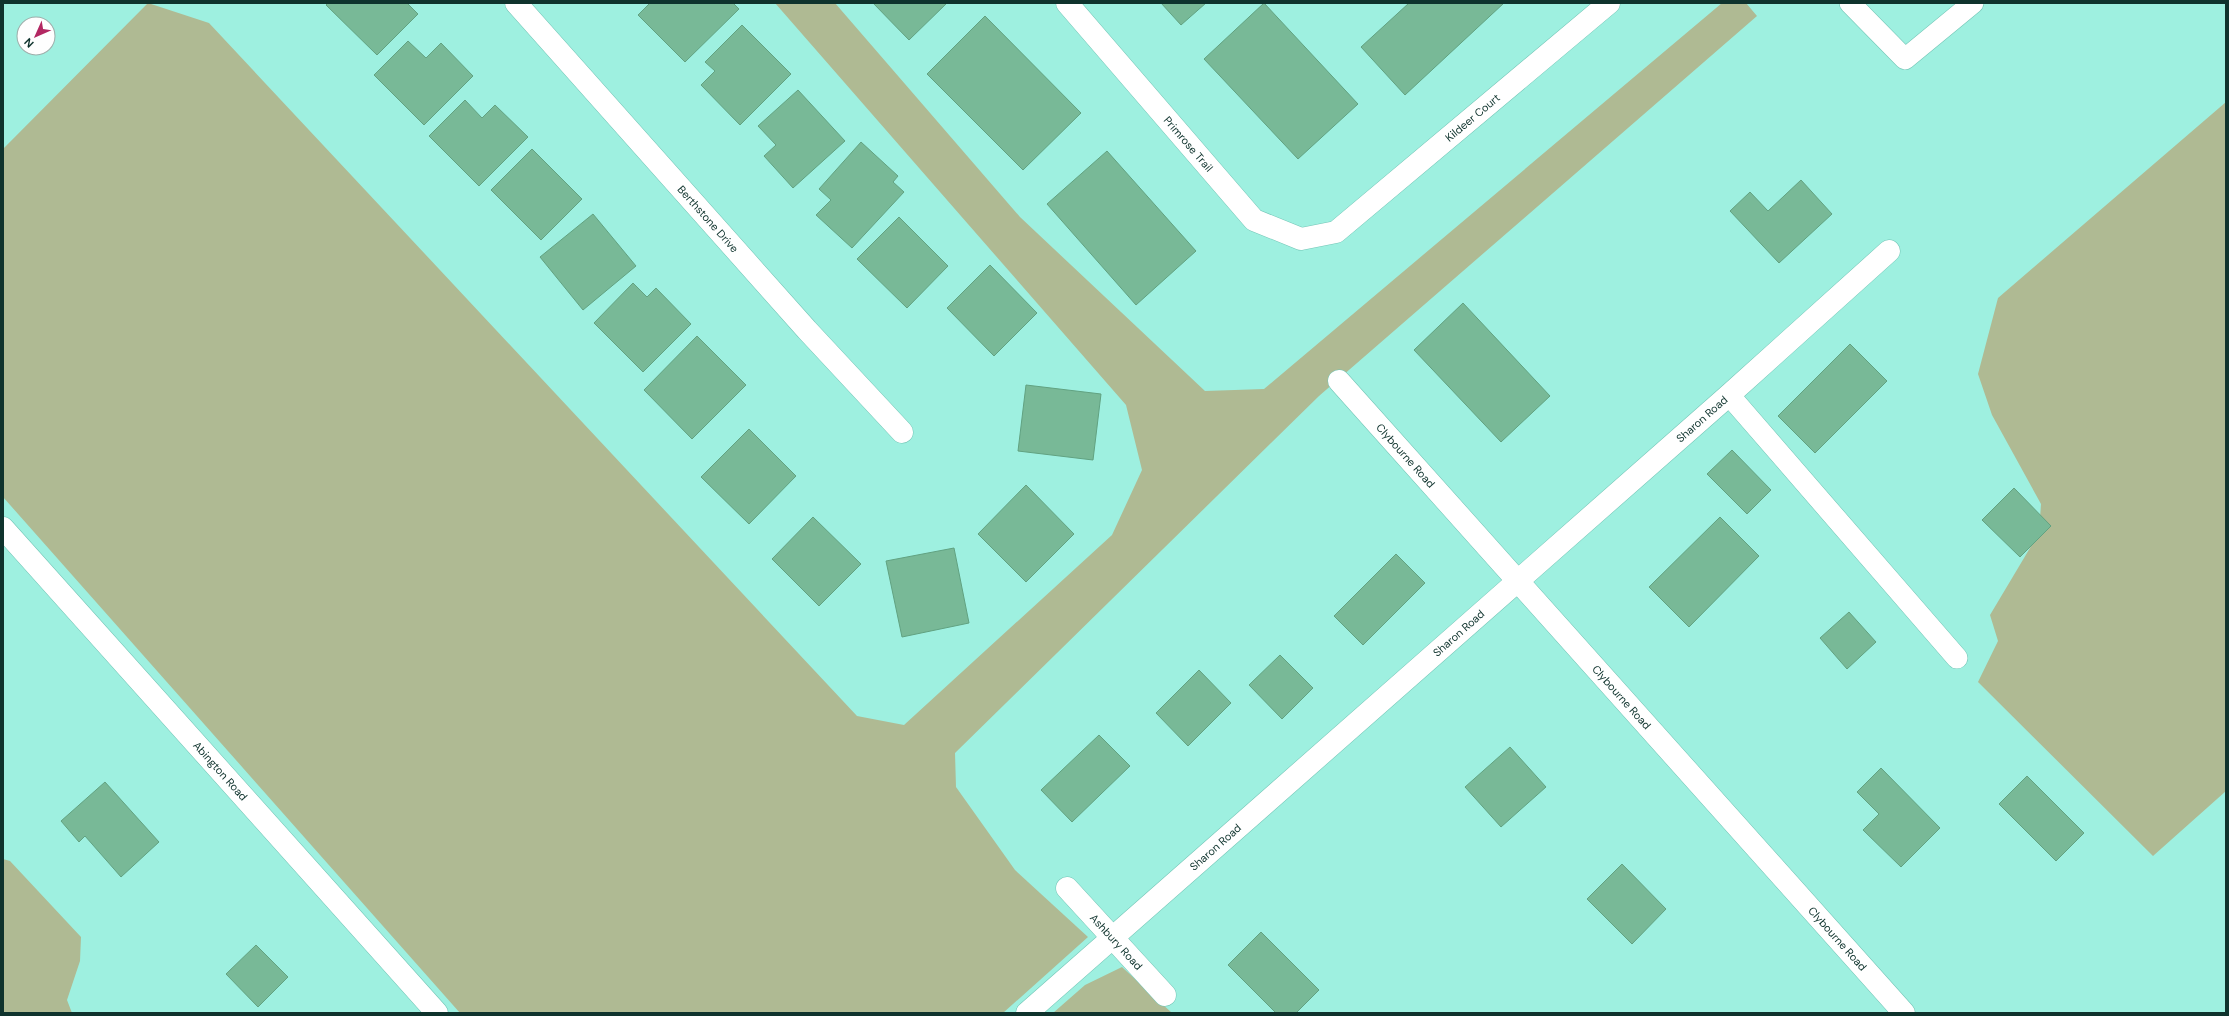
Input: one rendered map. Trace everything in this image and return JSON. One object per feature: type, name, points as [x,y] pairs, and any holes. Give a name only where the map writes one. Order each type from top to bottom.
[{"type":"street","name":"Berthstone Drive","points":[[516,3],[807,330],[902,432]]},
{"type":"street","name":"Primrose Trail","points":[[1067,3],[1254,220],[1301,240],[1336,232]]},
{"type":"street","name":"Kildeer Court","points":[[1336,232],[1609,3]]},
{"type":"street","name":"Sharon Road","points":[[1027,1013],[1517,580],[1729,395],[1889,251]]},
{"type":"street","name":"Clybourne Road","points":[[1339,382],[1904,1013]]},
{"type":"street","name":"Abington Road","points":[[3,528],[437,1013]]},
{"type":"street","name":"Ashbury Road","points":[[1067,888],[1165,995]]},
{"type":"lane","points":[[1850,3],[1905,59],[1973,3]]},
{"type":"lane","points":[[1729,395],[1957,658]]},
{"type":"green space","points":[[148,3],[209,23],[857,716],[904,725],[1112,535],[1142,470],[1126,405],[775,3],[835,3],[1020,217],[1205,391],[1264,389],[1722,3],[1746,3],[1757,16],[1319,396],[955,753],[956,787],[1015,870],[1088,937],[1003,1013],[460,1013],[3,497],[3,149]]},
{"type":"green space","points":[[2226,102],[2226,791],[2153,856],[1978,682],[1998,641],[1990,615],[2039,533],[2041,504],[1992,415],[1978,374],[1998,298]]},
{"type":"green space","points":[[3,859],[10,861],[81,937],[80,961],[67,1000],[72,1013],[3,1013]]},
{"type":"green space","points":[[1122,967],[1172,1013],[1053,1013],[1085,985]]},
{"type":"building","points":[[328,3],[407,3],[418,14],[377,55],[326,5]]},
{"type":"building","points":[[650,3],[733,3],[739,9],[685,62],[638,15]]},
{"type":"building","points":[[873,3],[947,3],[909,40]]},
{"type":"building","points":[[1161,3],[1206,3],[1181,25]]},
{"type":"building","points":[[1264,3],[1358,104],[1298,159],[1204,59]]},
{"type":"building","points":[[1409,3],[1504,3],[1405,95],[1361,47]]},
{"type":"building","points":[[985,16],[1081,113],[1023,170],[927,74]]},
{"type":"building","points":[[742,25],[791,74],[740,125],[701,85],[715,71],[705,62]]},
{"type":"building","points":[[408,41],[426,58],[441,43],[473,76],[424,125],[374,75]]},
{"type":"building","points":[[798,90],[845,141],[793,188],[764,156],[776,145],[758,126]]},
{"type":"building","points":[[465,100],[482,118],[495,105],[528,137],[479,186],[429,136]]},
{"type":"building","points":[[861,142],[898,176],[893,182],[904,192],[852,248],[816,215],[831,200],[819,189]]},
{"type":"building","points":[[532,149],[582,199],[541,240],[491,190]]},
{"type":"building","points":[[1107,151],[1196,251],[1136,305],[1047,204]]},
{"type":"building","points":[[1801,180],[1832,214],[1779,263],[1730,211],[1750,192],[1768,211]]},
{"type":"building","points":[[593,214],[636,266],[583,310],[540,257]]},
{"type":"building","points":[[899,217],[948,266],[907,308],[857,259]]},
{"type":"building","points":[[990,265],[1037,313],[994,356],[947,308]]},
{"type":"building","points":[[633,283],[647,297],[656,288],[691,324],[643,372],[594,323]]},
{"type":"building","points":[[1463,303],[1550,396],[1501,442],[1414,350]]},
{"type":"building","points":[[697,336],[746,385],[692,439],[644,390]]},
{"type":"building","points":[[1850,344],[1887,381],[1815,453],[1778,416]]},
{"type":"building","points":[[1026,385],[1101,394],[1093,460],[1018,451]]},
{"type":"building","points":[[749,429],[796,476],[749,524],[701,477]]},
{"type":"building","points":[[1732,450],[1771,490],[1747,514],[1707,474]]},
{"type":"building","points":[[1026,485],[1074,534],[1026,582],[978,534]]},
{"type":"building","points":[[2014,488],[2051,526],[2020,557],[1982,520]]},
{"type":"building","points":[[813,517],[861,564],[819,606],[772,559]]},
{"type":"building","points":[[1720,517],[1759,556],[1689,627],[1649,587]]},
{"type":"building","points":[[954,548],[969,623],[902,637],[886,561]]},
{"type":"building","points":[[1396,554],[1425,583],[1363,645],[1334,616]]},
{"type":"building","points":[[1849,612],[1876,642],[1847,669],[1820,638]]},
{"type":"building","points":[[1280,655],[1313,688],[1282,719],[1249,685]]},
{"type":"building","points":[[1199,670],[1231,703],[1188,746],[1156,713]]},
{"type":"building","points":[[1099,735],[1130,766],[1072,822],[1041,790]]},
{"type":"building","points":[[1510,747],[1546,787],[1501,827],[1465,787]]},
{"type":"building","points":[[1881,768],[1940,828],[1901,867],[1863,830],[1879,814],[1857,792]]},
{"type":"building","points":[[2027,776],[2084,833],[2056,861],[1999,804]]},
{"type":"building","points":[[105,782],[159,842],[121,877],[85,836],[79,842],[61,821]]},
{"type":"building","points":[[1622,864],[1666,909],[1632,944],[1587,899]]},
{"type":"building","points":[[1261,932],[1319,990],[1296,1013],[1276,1013],[1228,965]]},
{"type":"building","points":[[256,945],[288,977],[258,1007],[226,974]]}]
